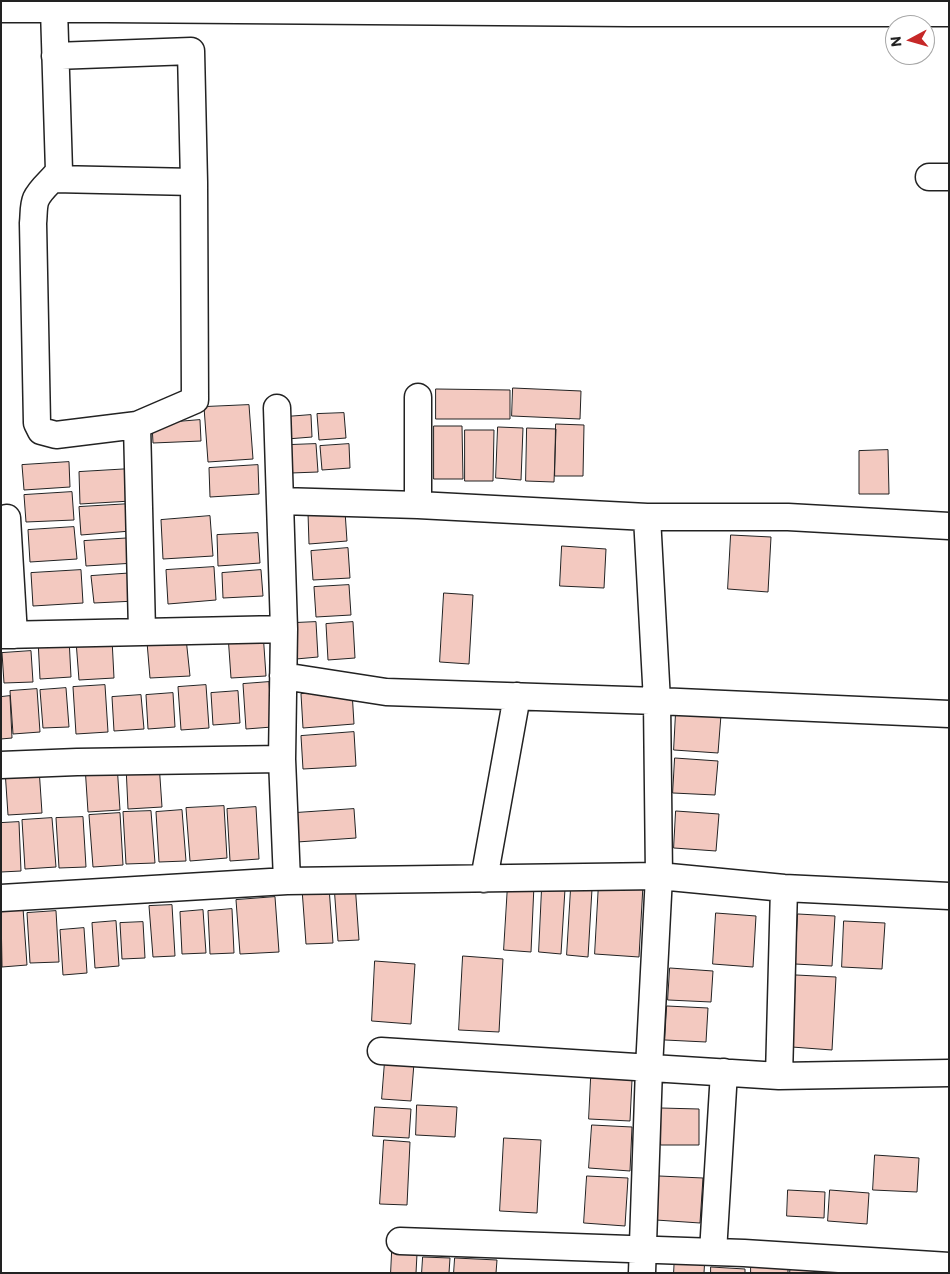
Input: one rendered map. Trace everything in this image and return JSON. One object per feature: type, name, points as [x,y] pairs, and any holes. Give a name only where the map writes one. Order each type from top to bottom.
[{"type":"street","points":[[1,9],[54,9],[107,5],[629,7],[949,12]]},
{"type":"street","points":[[54,9],[55,56],[59,171],[36,198],[34,208],[37,423],[42,431],[56,435],[138,437],[195,400],[191,51],[55,56]]},
{"type":"street","points":[[54,179],[194,182]]},
{"type":"street","points":[[418,397],[418,505]]},
{"type":"street","points":[[277,408],[284,629],[282,758],[287,881]]},
{"type":"street","points":[[138,437],[142,631]]},
{"type":"street","points":[[280,501],[418,505],[647,517],[788,517],[949,526]]},
{"type":"street","points":[[642,1261],[649,1068],[660,876],[657,701],[647,517]]},
{"type":"street","points":[[7,518],[8,635],[284,629]]},
{"type":"street","points":[[283,676],[386,692],[657,701],[949,714]]},
{"type":"street","points":[[484,878],[516,696]]},
{"type":"street","points":[[1,765],[282,758]]},
{"type":"street","points":[[1,898],[287,881],[660,876],[784,888],[949,896]]},
{"type":"street","points":[[779,1076],[784,888]]},
{"type":"street","points":[[381,1051],[779,1076],[949,1073]]},
{"type":"street","points":[[713,1252],[724,1072]]},
{"type":"street","points":[[400,1241],[642,1261],[713,1252],[949,1266]]},
{"type":"building","points":[[513,388],[581,391],[580,419],[512,416]]},
{"type":"building","points":[[436,389],[510,390],[510,419],[436,419]]},
{"type":"building","points":[[249,405],[253,459],[208,462],[204,407]]},
{"type":"building","points":[[344,413],[346,438],[319,440],[317,414]]},
{"type":"building","points":[[311,415],[312,437],[287,439],[285,417]]},
{"type":"building","points":[[200,420],[201,441],[153,443],[152,424]]},
{"type":"building","points":[[556,424],[584,425],[583,476],[555,476]]},
{"type":"building","points":[[434,426],[462,426],[463,479],[434,479]]},
{"type":"building","points":[[498,427],[523,428],[521,480],[496,478]]},
{"type":"building","points":[[527,428],[556,429],[554,482],[526,481]]},
{"type":"building","points":[[465,430],[494,430],[493,481],[465,481]]},
{"type":"building","points":[[316,444],[318,472],[291,473],[289,445]]},
{"type":"building","points":[[349,444],[350,468],[322,470],[320,446]]},
{"type":"building","points":[[888,450],[889,494],[859,494],[859,451]]},
{"type":"building","points":[[69,462],[70,487],[24,490],[22,465]]},
{"type":"building","points":[[258,465],[259,494],[210,497],[209,468]]},
{"type":"building","points":[[130,469],[131,501],[80,504],[79,472]]},
{"type":"building","points":[[72,492],[74,520],[26,522],[24,495]]},
{"type":"building","points":[[130,504],[131,531],[81,535],[79,507]]},
{"type":"building","points":[[345,511],[347,541],[309,544],[308,513]]},
{"type":"building","points":[[210,516],[213,556],[163,559],[161,520]]},
{"type":"building","points":[[74,527],[77,559],[30,562],[28,530]]},
{"type":"building","points":[[258,533],[260,563],[218,566],[217,535]]},
{"type":"building","points":[[731,535],[771,537],[768,592],[728,589]]},
{"type":"building","points":[[133,538],[135,563],[86,566],[84,541]]},
{"type":"building","points":[[562,546],[606,549],[604,588],[560,586]]},
{"type":"building","points":[[348,548],[350,578],[313,580],[311,551]]},
{"type":"building","points":[[214,567],[216,600],[168,604],[166,570]]},
{"type":"building","points":[[81,570],[83,603],[33,606],[31,573]]},
{"type":"building","points":[[261,570],[263,596],[223,598],[222,573]]},
{"type":"building","points":[[135,573],[136,601],[94,603],[91,576]]},
{"type":"building","points":[[349,585],[351,615],[316,617],[314,587]]},
{"type":"building","points":[[444,593],[473,595],[469,664],[440,662]]},
{"type":"building","points":[[316,622],[318,657],[296,659],[294,623]]},
{"type":"building","points":[[353,622],[355,658],[328,660],[326,624]]},
{"type":"building","points":[[263,632],[266,676],[231,678],[228,635]]},
{"type":"building","points":[[69,638],[71,677],[40,679],[38,639]]},
{"type":"building","points":[[186,638],[190,676],[150,678],[147,642]]},
{"type":"building","points":[[112,639],[114,678],[79,680],[76,641]]},
{"type":"building","points":[[31,651],[33,682],[4,683],[2,653]]},
{"type":"building","points":[[269,682],[272,727],[246,729],[243,684]]},
{"type":"building","points":[[105,685],[108,732],[76,734],[73,687]]},
{"type":"building","points":[[206,685],[209,728],[181,730],[178,687]]},
{"type":"building","points":[[66,688],[69,727],[43,728],[40,690]]},
{"type":"building","points":[[37,689],[40,732],[13,734],[10,691]]},
{"type":"building","points":[[238,691],[240,723],[213,725],[211,693]]},
{"type":"building","points":[[352,691],[354,724],[303,728],[301,694]]},
{"type":"building","points":[[173,693],[175,727],[148,729],[146,695]]},
{"type":"building","points":[[141,695],[144,729],[114,731],[112,697]]},
{"type":"building","points":[[10,696],[12,738],[1,739],[1,697]]},
{"type":"building","points":[[676,712],[721,715],[718,753],[674,750]]},
{"type":"building","points":[[354,732],[356,766],[303,769],[301,736]]},
{"type":"building","points":[[675,758],[718,761],[715,795],[673,793]]},
{"type":"building","points":[[159,763],[162,807],[128,809],[126,766]]},
{"type":"building","points":[[117,764],[120,810],[88,812],[85,766]]},
{"type":"building","points":[[39,768],[42,813],[8,815],[5,770]]},
{"type":"building","points":[[224,806],[227,858],[190,861],[186,808]]},
{"type":"building","points":[[256,807],[259,859],[230,861],[227,809]]},
{"type":"building","points":[[354,809],[356,838],[297,842],[295,813]]},
{"type":"building","points":[[182,810],[186,861],[159,862],[156,812]]},
{"type":"building","points":[[151,811],[155,863],[126,864],[123,812]]},
{"type":"building","points":[[676,811],[719,814],[716,851],[674,848]]},
{"type":"building","points":[[120,813],[123,865],[93,867],[89,815]]},
{"type":"building","points":[[83,817],[86,867],[59,868],[56,818]]},
{"type":"building","points":[[52,818],[56,867],[25,869],[22,820]]},
{"type":"building","points":[[19,822],[21,871],[1,872],[1,823]]},
{"type":"building","points":[[599,882],[643,885],[639,957],[595,954]]},
{"type":"building","points":[[355,883],[359,940],[338,941],[334,885]]},
{"type":"building","points":[[508,884],[534,885],[531,952],[504,950]]},
{"type":"building","points":[[329,887],[333,943],[306,944],[302,889]]},
{"type":"building","points":[[542,888],[565,889],[561,954],[539,952]]},
{"type":"building","points":[[571,888],[592,889],[588,957],[567,955]]},
{"type":"building","points":[[275,897],[279,952],[240,954],[236,900]]},
{"type":"building","points":[[172,905],[175,956],[153,957],[149,906]]},
{"type":"building","points":[[23,908],[27,965],[2,967],[1,910]]},
{"type":"building","points":[[232,909],[234,953],[210,954],[208,911]]},
{"type":"building","points":[[203,910],[206,953],[182,954],[180,912]]},
{"type":"building","points":[[56,911],[59,962],[30,963],[27,913]]},
{"type":"building","points":[[716,913],[756,916],[753,967],[713,964]]},
{"type":"building","points":[[798,914],[835,916],[832,966],[795,964]]},
{"type":"building","points":[[116,921],[119,966],[95,968],[92,923]]},
{"type":"building","points":[[844,921],[885,923],[882,969],[842,967]]},
{"type":"building","points":[[143,922],[145,958],[122,959],[120,923]]},
{"type":"building","points":[[84,928],[87,973],[63,975],[60,930]]},
{"type":"building","points":[[463,956],[503,959],[499,1032],[459,1030]]},
{"type":"building","points":[[375,961],[415,964],[411,1024],[372,1021]]},
{"type":"building","points":[[670,968],[713,971],[711,1002],[668,1000]]},
{"type":"building","points":[[796,975],[836,977],[832,1050],[792,1047]]},
{"type":"building","points":[[667,1006],[708,1008],[706,1042],[665,1040]]},
{"type":"building","points":[[385,1061],[414,1063],[411,1101],[382,1099]]},
{"type":"building","points":[[591,1078],[632,1080],[630,1121],[589,1119]]},
{"type":"building","points":[[417,1105],[457,1107],[455,1137],[416,1135]]},
{"type":"building","points":[[375,1107],[411,1109],[409,1138],[373,1136]]},
{"type":"building","points":[[661,1108],[699,1109],[699,1145],[661,1145]]},
{"type":"building","points":[[592,1125],[632,1127],[630,1171],[589,1168]]},
{"type":"building","points":[[504,1138],[541,1140],[537,1213],[500,1211]]},
{"type":"building","points":[[384,1140],[410,1142],[407,1205],[380,1204]]},
{"type":"building","points":[[875,1155],[919,1158],[917,1192],[873,1190]]},
{"type":"building","points":[[587,1176],[628,1178],[625,1226],[584,1223]]},
{"type":"building","points":[[659,1176],[703,1178],[700,1223],[656,1220]]},
{"type":"building","points":[[788,1190],[825,1192],[824,1218],[787,1216]]},
{"type":"building","points":[[830,1190],[869,1193],[867,1224],[828,1221]]},
{"type":"building","points":[[392,1252],[417,1254],[416,1273],[391,1273]]},
{"type":"building","points":[[675,1254],[705,1256],[704,1273],[674,1273]]},
{"type":"building","points":[[423,1257],[450,1258],[449,1273],[422,1273]]},
{"type":"building","points":[[455,1258],[497,1260],[496,1273],[454,1273]]},
{"type":"building","points":[[791,1263],[832,1265],[832,1273],[790,1273]]},
{"type":"building","points":[[751,1266],[788,1268],[788,1273],[751,1273]]},
{"type":"building","points":[[711,1267],[745,1269],[745,1273],[711,1273]]}]
